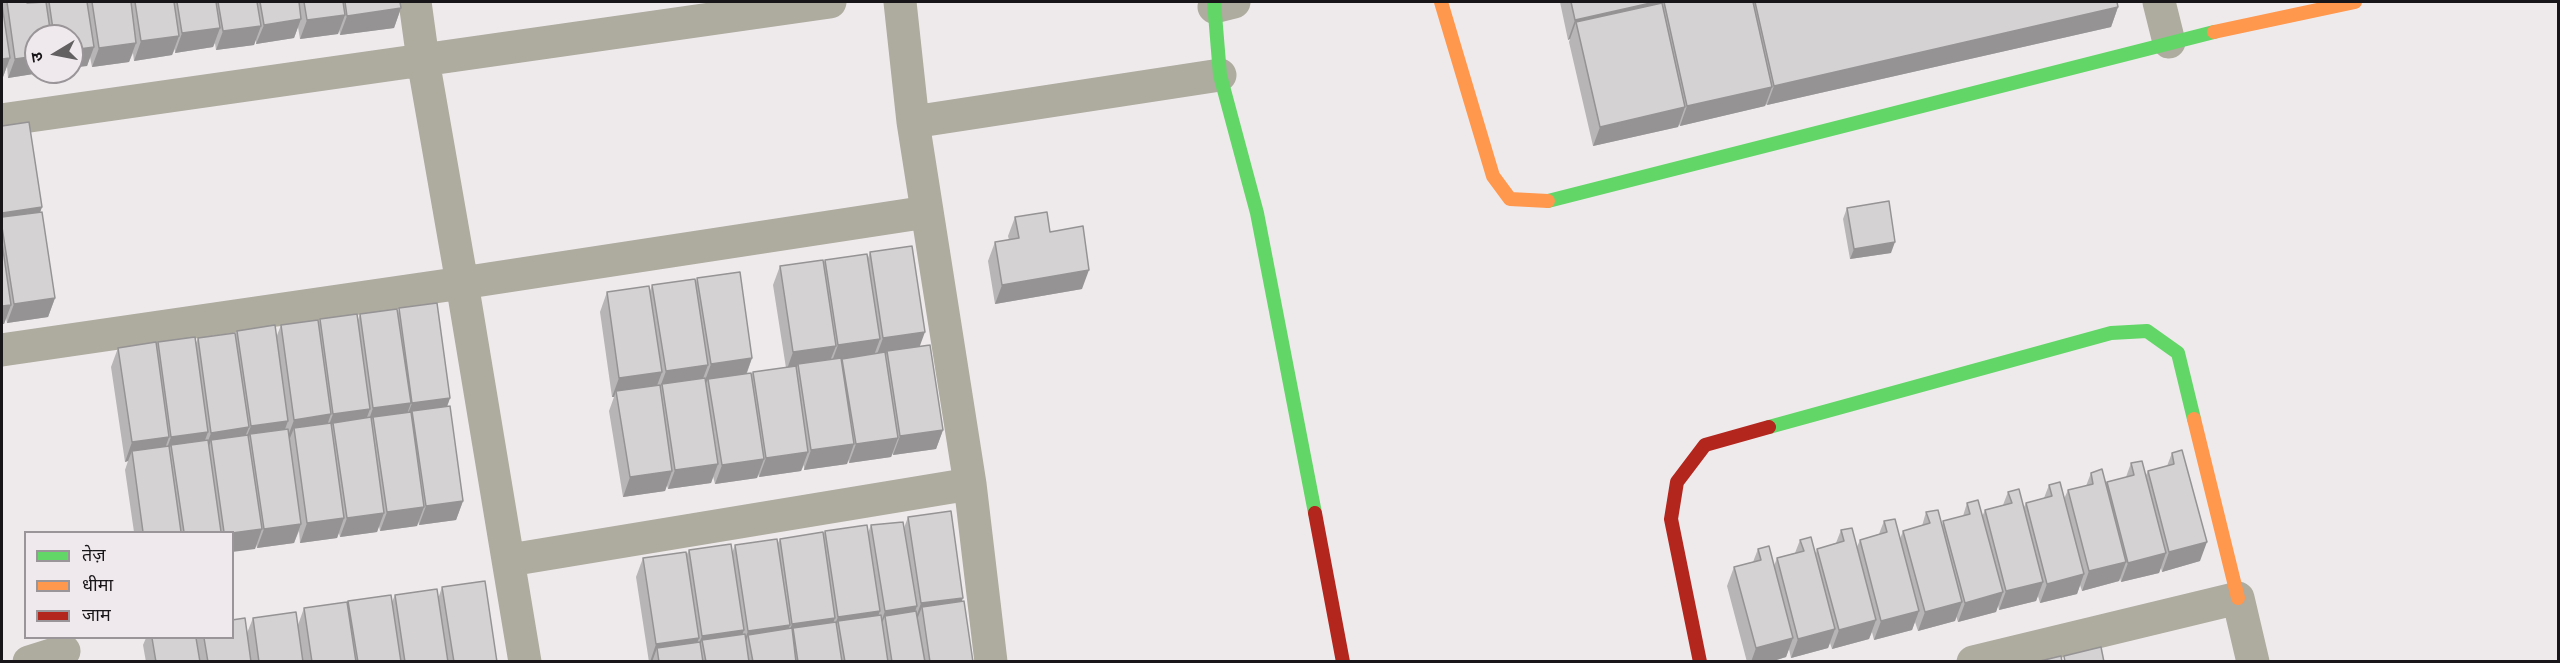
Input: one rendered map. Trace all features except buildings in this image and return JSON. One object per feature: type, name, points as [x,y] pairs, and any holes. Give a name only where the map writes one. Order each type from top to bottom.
[{"type":"street","points":[[415,2],[423,60],[510,560],[525,662]]},
{"type":"street","points":[[2,120],[831,2]]},
{"type":"street","points":[[900,2],[913,122],[970,484],[991,662]]},
{"type":"street","points":[[1441,2],[1493,176],[1510,199],[1551,201],[2169,42],[2355,2]]},
{"type":"street","points":[[2158,2],[2169,42]]},
{"type":"street","points":[[1221,3],[1220,75],[1257,213],[1343,662]]},
{"type":"street","points":[[913,122],[1220,75]]},
{"type":"street","points":[[2,350],[927,212]]},
{"type":"street","points":[[1700,662],[1671,519],[1677,482],[1705,445],[2111,333],[2147,331],[2178,352],[2253,662]]},
{"type":"street","points":[[510,560],[970,484]]},
{"type":"street","points":[[1973,662],[2238,598]]},
{"type":"street","points":[[29,662],[64,651]]},
{"type":"traffic: fast","points":[[1214,2],[1220,75],[1257,213],[1315,513]]},
{"type":"traffic: fast","points":[[1548,201],[2214,32]]},
{"type":"traffic: fast","points":[[1769,427],[2111,333],[2147,331],[2178,353],[2194,419]]},
{"type":"traffic: slow","points":[[1441,2],[1493,176],[1510,199],[1548,201]]},
{"type":"traffic: slow","points":[[2214,32],[2355,2]]},
{"type":"traffic: slow","points":[[2194,419],[2238,598]]},
{"type":"traffic: jam","points":[[1700,662],[1671,519],[1677,482],[1705,445],[1769,427]]},
{"type":"traffic: jam","points":[[1315,513],[1343,662]]}]
